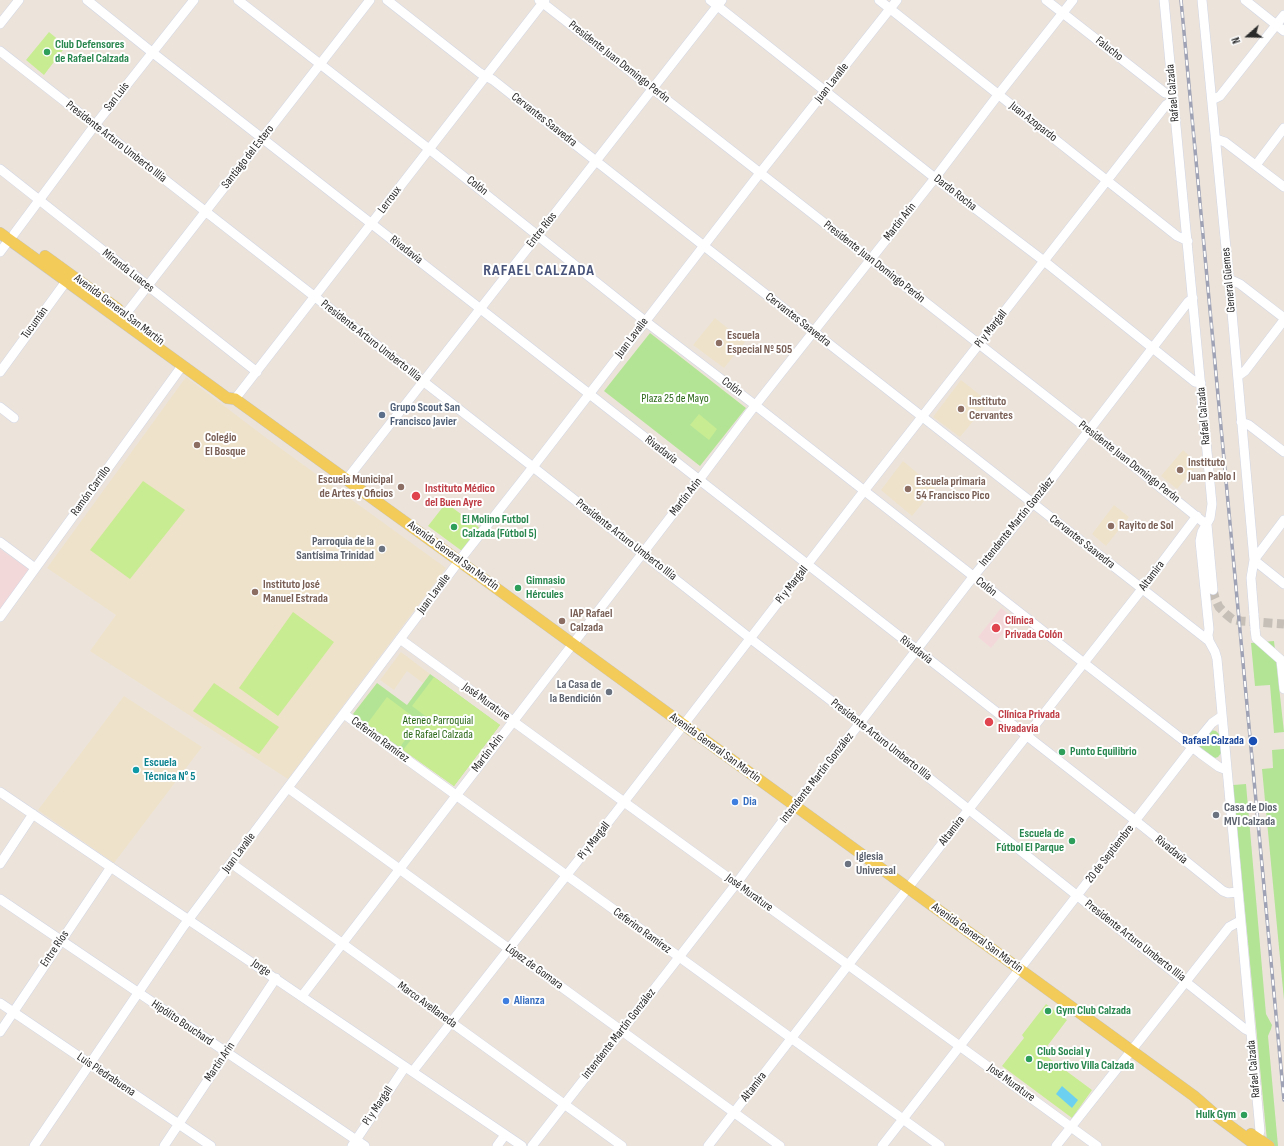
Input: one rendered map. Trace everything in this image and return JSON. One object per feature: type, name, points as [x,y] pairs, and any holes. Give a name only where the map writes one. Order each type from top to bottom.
[{"type":"main road","name":"Avenida General San Martín","points":[[0,224],[11,237],[125,315],[232,392],[235,399]]},
{"type":"main road","name":"Avenida General San Martín","points":[[0,233],[11,237]]},
{"type":"main road","name":"Avenida General San Martín","points":[[68,277],[182,366],[228,398],[235,399],[347,479],[1194,1096],[1218,1117],[1258,1142],[1269,1146]]},
{"type":"street","points":[[0,24],[19,0]]},
{"type":"street","name":"Rivadavia","points":[[87,0],[152,53],[481,308],[1136,821],[1223,891],[1228,893],[1237,892]]},
{"type":"street","name":"San Luis","points":[[0,252],[95,125],[194,0]]},
{"type":"street","name":"Colón","points":[[238,0],[538,234],[645,321],[756,405],[1084,664],[1192,748],[1219,767],[1227,770]]},
{"type":"street","name":"Santiago del Estero","points":[[125,315],[370,0]]},
{"type":"street","name":"Cervantes Saavedra","points":[[387,0],[1209,641]]},
{"type":"street","name":"Juan Azopardo","points":[[879,0],[1177,236],[1188,241]]},
{"type":"street","name":"Juan Lavalle","points":[[34,1146],[189,919],[231,863],[400,639],[645,321],[897,0]]},
{"type":"street","name":"Falucho","points":[[1046,0],[1174,99]]},
{"type":"street","name":"Martín Arin","points":[[302,996],[813,331],[935,178],[1073,0]]},
{"type":"street","name":"Rafael Calzada","points":[[1164,0],[1212,504],[1208,524],[1202,532],[1200,541],[1209,641],[1216,652],[1217,659],[1237,892],[1260,1131],[1258,1142]]},
{"type":"street","name":"General Güemes","points":[[1202,0],[1254,560],[1251,578],[1256,638],[1281,660],[1284,689]]},
{"type":"street","points":[[1245,0],[1284,31]]},
{"type":"street","name":"Lerroux","points":[[235,399],[372,224],[543,1]]},
{"type":"street","name":"Presidente Juan Domingo Perón","points":[[543,1],[1208,524]]},
{"type":"street","name":"Entre Ríos","points":[[347,479],[424,382],[717,2]]},
{"type":"street","name":"Dardo Rocha","points":[[717,2],[935,178],[1044,261],[1195,382],[1201,383]]},
{"type":"street","points":[[1212,100],[1220,96],[1284,15]]},
{"type":"street","name":"Presidente Arturo Umberto Illia","points":[[0,51],[534,467],[751,639],[860,723],[1245,1029],[1251,1032]]},
{"type":"street","name":"Pi y Margall","points":[[354,1143],[409,1069],[452,1023],[751,639],[864,491],[1166,105],[1174,99]]},
{"type":"street","points":[[1256,165],[1284,128]]},
{"type":"street","points":[[1216,139],[1225,142],[1284,187]]},
{"type":"street","name":"Miranda Luaces","points":[[0,169],[257,372]]},
{"type":"street","name":"Tucumán","points":[[0,372],[68,277]]},
{"type":"street","points":[[1229,279],[1240,284],[1284,319],[1245,371],[1238,376]]},
{"type":"street","name":"Intendente Martín González","points":[[532,1146],[736,884],[794,806],[973,577],[1033,503],[1188,302],[1193,298]]},
{"type":"street","name":"Ramón Carrillo","points":[[0,617],[182,366]]},
{"type":"street","points":[[0,408],[14,418]]},
{"type":"street","points":[[1241,422],[1249,425],[1284,452]]},
{"type":"street","name":"Altamira","points":[[708,1146],[968,810],[1084,664],[1197,516]]},
{"type":"street","points":[[1284,520],[1254,560],[1284,584]]},
{"type":"street","points":[[1208,524],[1213,590]]},
{"type":"street","points":[[0,542],[35,568]]},
{"type":"street","name":"José Murature","points":[[400,639],[1097,1146]]},
{"type":"street","name":"Ceferino Ramírez","points":[[344,714],[940,1146]]},
{"type":"street","name":"20 de Septiembre","points":[[882,1146],[1192,748],[1212,723],[1222,716]]},
{"type":"street","name":"López de Gomara","points":[[288,788],[780,1146]]},
{"type":"street","name":"Jorge","points":[[0,792],[522,1146]]},
{"type":"street","points":[[0,864],[33,814]]},
{"type":"street","name":"Marco Avellaneda","points":[[231,863],[622,1146]]},
{"type":"street","name":"Entre Ríos","points":[[0,1032],[111,867]]},
{"type":"street","name":"Hipólito Bouchard","points":[[0,899],[227,1052],[354,1143],[366,1146]]},
{"type":"street","points":[[1056,1146],[1228,927],[1240,921]]},
{"type":"street","name":"Martín Arin","points":[[164,1146],[276,978]]},
{"type":"street","name":"Luis Piedrabuena","points":[[0,1003],[212,1146]]},
{"type":"street","points":[[497,1146],[505,1135]]},
{"type":"shaded area","name":"Escuela Especial Nº 505","points":[[715,318],[745,342],[724,368],[693,345]]},
{"type":"shaded area","name":"Instituto José Manuel Estrada","points":[[186,377],[265,437],[446,568],[288,779],[90,651],[116,615],[47,568]]},
{"type":"shaded area","name":"Instituto Cervantes","points":[[961,380],[989,402],[960,437],[933,417]]},
{"type":"shaded area","name":"Instituto Juan Pablo I","points":[[1183,450],[1198,464],[1177,489],[1161,476]]},
{"type":"shaded area","name":"Escuela primaria 54 Francisco Pico","points":[[903,461],[935,488],[912,516],[881,490]]},
{"type":"shaded area","name":"Rayito de Sol","points":[[1114,505],[1129,517],[1106,546],[1092,534]]},
{"type":"shaded area","points":[[0,549],[30,570],[0,611]]},
{"type":"shaded area","name":"Clínica Privada Colón","points":[[1001,608],[1015,619],[991,648],[978,637]]},
{"type":"shaded area","points":[[401,652],[430,674],[423,683],[407,671],[394,690],[380,680]]},
{"type":"shaded area","points":[[124,696],[202,747],[114,863],[38,810]]},
{"type":"green space","name":"Club Defensores de Rafael Calzada","points":[[49,32],[66,46],[44,75],[26,60]]},
{"type":"green space","name":"Plaza 25 de Mayo","points":[[650,333],[746,408],[700,466],[604,391]]},
{"type":"green space","points":[[699,414],[717,429],[709,440],[690,425]]},
{"type":"green space","points":[[143,481],[185,510],[130,579],[90,550]]},
{"type":"green space","name":"El Molino Futbol Calzada (Fútbol 5)","points":[[446,503],[480,528],[462,551],[428,526]]},
{"type":"green space","points":[[293,612],[334,642],[278,716],[239,688]]},
{"type":"green space","points":[[1274,641],[1284,732],[1274,733],[1270,685],[1255,686],[1251,643]]},
{"type":"green space","name":"Ateneo Parroquial de Rafael Calzada","points":[[430,674],[500,725],[454,786],[353,714],[377,683],[407,705]]},
{"type":"green space","name":"Ateneo Parroquial de Rafael Calzada","points":[[434,677],[500,725],[454,786],[403,750],[428,718],[412,706]]},
{"type":"green space","points":[[214,683],[279,727],[259,754],[193,711]]},
{"type":"green space","points":[[387,697],[419,721],[400,747],[367,724]]},
{"type":"green space","points":[[1211,730],[1216,731],[1220,735],[1222,752],[1215,758],[1200,747],[1200,744]]},
{"type":"green space","points":[[1284,749],[1284,1000],[1262,769],[1273,768],[1272,750]]},
{"type":"green space","points":[[1246,784],[1266,1014],[1272,1025],[1268,1036],[1278,1146],[1274,1146],[1267,1141],[1233,785]]},
{"type":"green space","name":"Club Social y Deportivo Villa Calzada","points":[[1046,1004],[1067,1020],[1042,1053],[1092,1090],[1072,1118],[1002,1066],[1024,1038],[1022,1035]]},
{"type":"water","points":[[1062,1086],[1078,1100],[1072,1108],[1056,1094]]},
{"type":"tunnel","points":[[1213,590],[1219,607],[1232,619],[1284,624]]},
{"type":"railway","points":[[1181,0],[1284,1100]]},
{"type":"place","name":"Club Defensores de Rafael Calzada","points":[[47,52]]},
{"type":"place","name":"Escuela Especial Nº 505","points":[[719,343]]},
{"type":"place","name":"Instituto Cervantes","points":[[961,409]]},
{"type":"place","name":"Grupo Scout San Francisco Javier","points":[[382,415]]},
{"type":"place","name":"Colegio El Bosque","points":[[197,445]]},
{"type":"place","name":"Instituto Juan Pablo I","points":[[1180,470]]},
{"type":"place","name":"Escuela Municipal de Artes y Oficios","points":[[401,487]]},
{"type":"place","name":"Escuela primaria 54 Francisco Pico","points":[[908,489]]},
{"type":"place","name":"Instituto Médico del Buen Ayre","points":[[416,496]]},
{"type":"place","name":"Rayito de Sol","points":[[1111,526]]},
{"type":"place","name":"El Molino Futbol Calzada (Fútbol 5)","points":[[454,527]]},
{"type":"place","name":"Parroquia de la Santísima Trinidad","points":[[382,549]]},
{"type":"place","name":"Gimnasio Hércules","points":[[518,588]]},
{"type":"place","name":"Instituto José Manuel Estrada","points":[[255,592]]},
{"type":"place","name":"IAP Rafael Calzada","points":[[562,621]]},
{"type":"place","name":"Clínica Privada Colón","points":[[996,628]]},
{"type":"place","name":"La Casa de la Bendición","points":[[609,692]]},
{"type":"place","name":"Clínica Privada Rivadavia","points":[[989,722]]},
{"type":"place","name":"Rafael Calzada","points":[[1253,741]]},
{"type":"place","name":"Punto Equilibrio","points":[[1062,752]]},
{"type":"place","name":"Escuela Técnica N° 5","points":[[136,770]]},
{"type":"place","name":"Dia","points":[[735,802]]},
{"type":"place","name":"Casa de Dios MVI Calzada","points":[[1216,815]]},
{"type":"place","name":"Escuela de Fútbol El Parque","points":[[1072,841]]},
{"type":"place","name":"Iglesia Universal","points":[[848,864]]},
{"type":"place","name":"Alianza","points":[[506,1001]]},
{"type":"place","name":"Gym Club Calzada","points":[[1048,1011]]},
{"type":"place","name":"Club Social y Deportivo Villa Calzada","points":[[1029,1059]]},
{"type":"place","name":"Hulk Gym","points":[[1244,1115]]},
{"type":"district","name":"RAFAEL CALZADA","points":[[539,271]]}]
